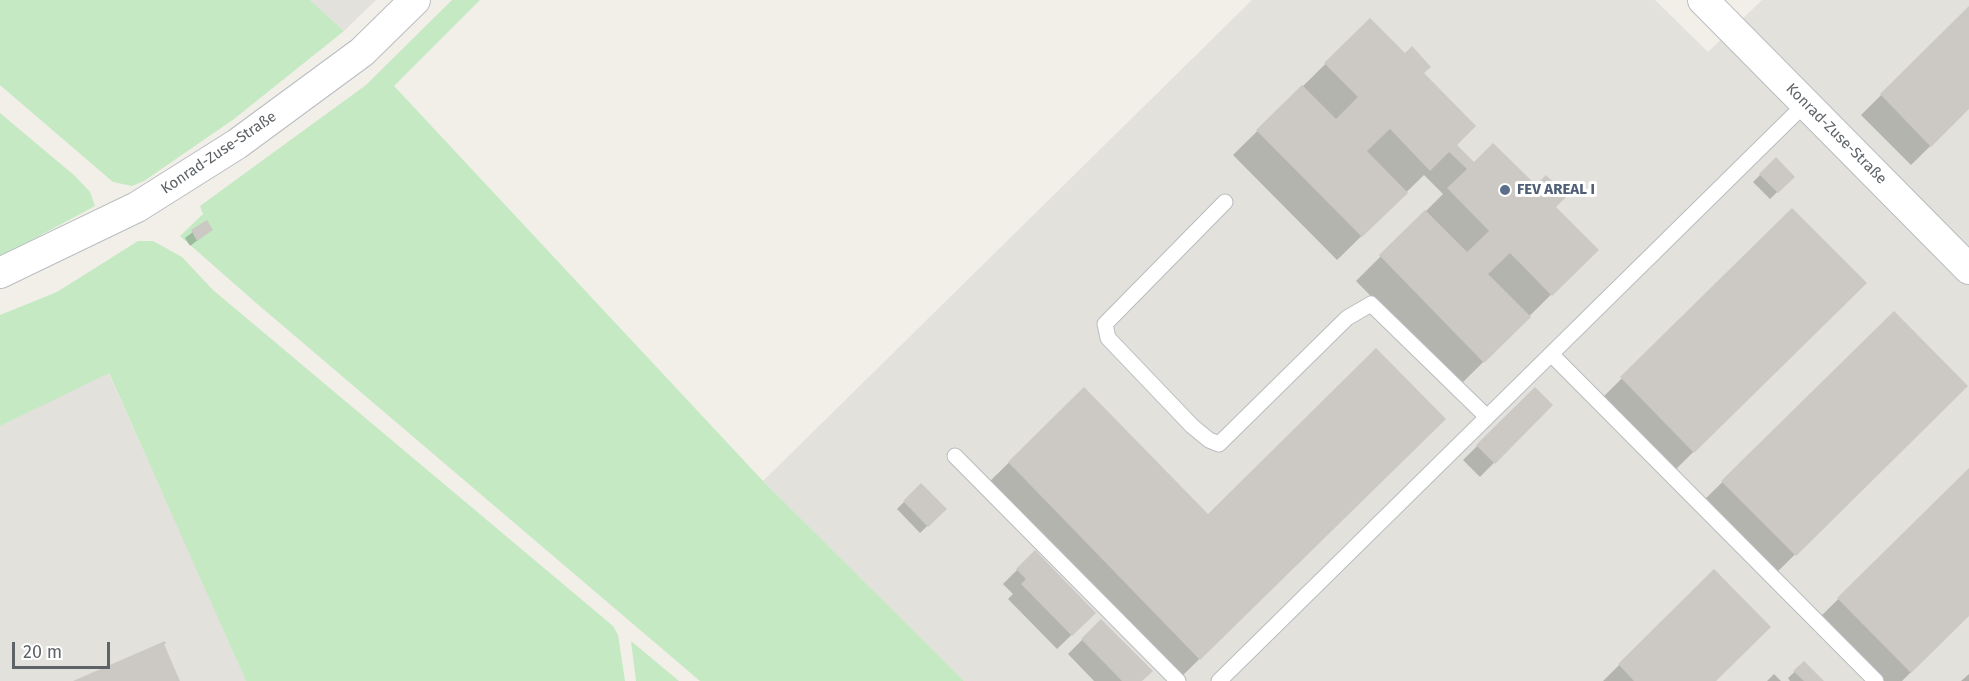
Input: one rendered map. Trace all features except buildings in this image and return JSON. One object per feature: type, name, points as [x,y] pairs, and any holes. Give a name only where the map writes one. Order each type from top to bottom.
[{"type":"street","name":"Konrad-Zuse-Straße","points":[[0,273],[137,207],[237,144],[362,52],[416,0]]},
{"type":"street","name":"Konrad-Zuse-Straße","points":[[1703,0],[1969,268]]},
{"type":"lane","points":[[1219,681],[1806,103]]},
{"type":"lane","points":[[1225,202],[1105,324],[1108,338],[1192,426],[1209,440],[1219,444],[1347,318],[1371,304],[1487,417]]},
{"type":"lane","points":[[1551,354],[1876,681]]},
{"type":"lane","points":[[955,456],[1178,681]]},
{"type":"shaded area","points":[[310,0],[376,0],[344,31]]},
{"type":"shaded area","points":[[1252,0],[1655,0],[1708,52],[1762,0],[1969,0],[1969,681],[964,681],[763,481]]},
{"type":"shaded area","points":[[108,372],[246,681],[0,681],[0,426]]},
{"type":"green space","points":[[0,0],[310,0],[344,31],[234,119],[144,181],[132,186],[113,182],[0,85]]},
{"type":"green space","points":[[452,0],[480,0],[394,86],[763,481],[964,681],[700,681],[180,236],[203,214],[200,206],[366,85]]},
{"type":"green space","points":[[0,113],[75,176],[90,192],[95,206],[0,257]]},
{"type":"green space","points":[[138,241],[153,241],[182,257],[213,290],[613,626],[618,635],[625,681],[246,681],[109,373],[0,426],[0,315],[57,292]]},
{"type":"green space","points":[[631,641],[679,681],[636,681]]},
{"type":"place","name":"FEV AREAL I","points":[[1505,190]]}]
